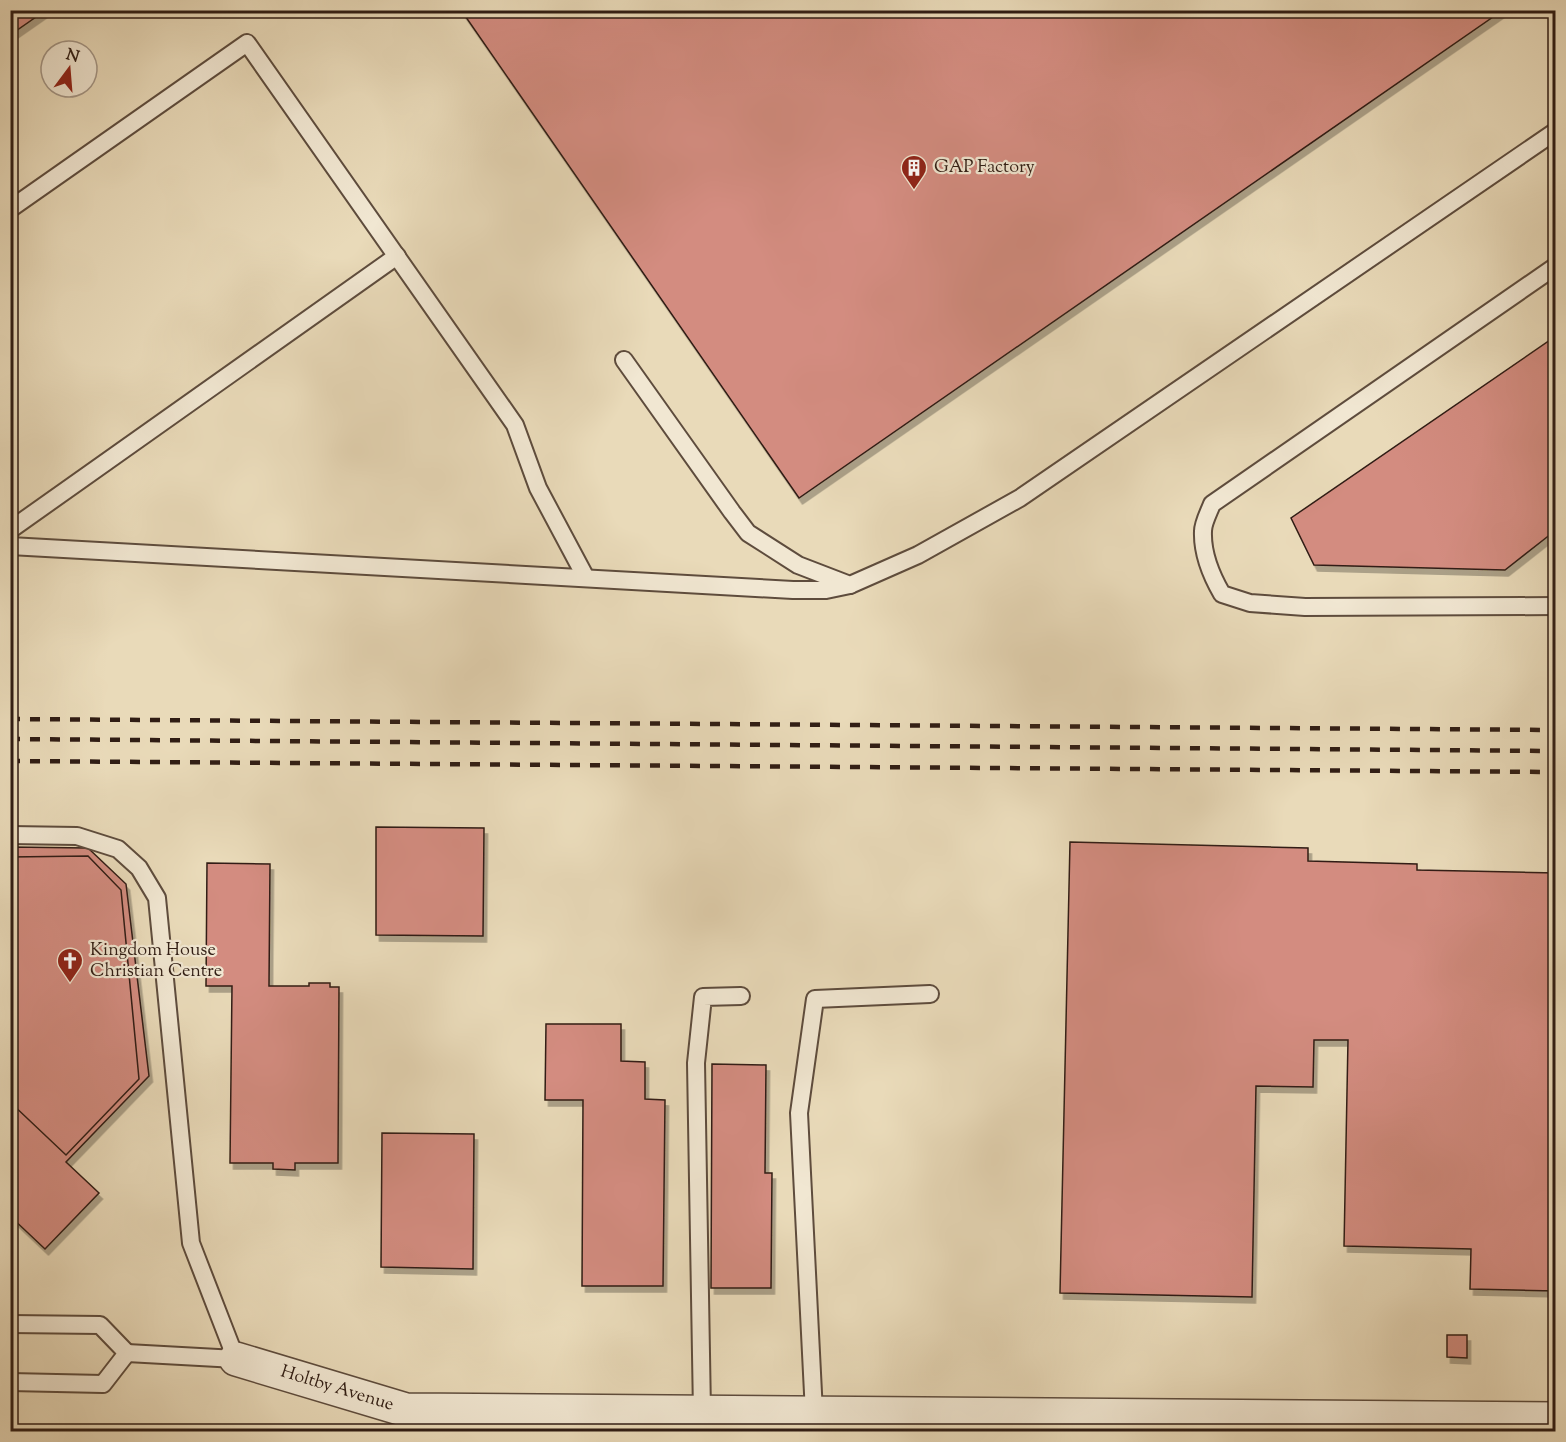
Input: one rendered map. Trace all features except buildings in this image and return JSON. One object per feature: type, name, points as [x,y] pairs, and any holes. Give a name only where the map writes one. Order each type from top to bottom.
[{"type":"street","name":"Holtby Avenue","points":[[236,1359],[406,1410],[1556,1419]]},
{"type":"lane","points":[[10,209],[247,44],[515,425],[538,488],[586,578]]},
{"type":"lane","points":[[10,546],[793,590],[826,590],[850,585],[918,555],[1020,498],[1556,131]]},
{"type":"lane","points":[[10,530],[397,256]]},
{"type":"lane","points":[[1556,267],[1212,504],[1203,530],[1211,575],[1222,594],[1250,603],[1305,607],[1556,606]]},
{"type":"lane","points":[[624,360],[748,533],[798,565],[850,585]]},
{"type":"lane","points":[[10,835],[76,836],[118,849],[139,868],[157,898],[191,1243],[236,1359],[127,1353],[100,1324],[10,1324]]},
{"type":"lane","points":[[814,1413],[799,1113],[815,999],[930,993]]},
{"type":"lane","points":[[702,1412],[696,1062],[703,997],[741,996]]},
{"type":"lane","points":[[10,1382],[103,1384],[127,1353]]},
{"type":"railway","points":[[10,719],[1556,730]]},
{"type":"railway","points":[[10,739],[1556,751]]},
{"type":"railway","points":[[10,761],[1556,772]]},
{"type":"place","name":"GAP Factory","points":[[914,191]]},
{"type":"place","name":"Kingdom House Christian Centre","points":[[70,984]]}]
